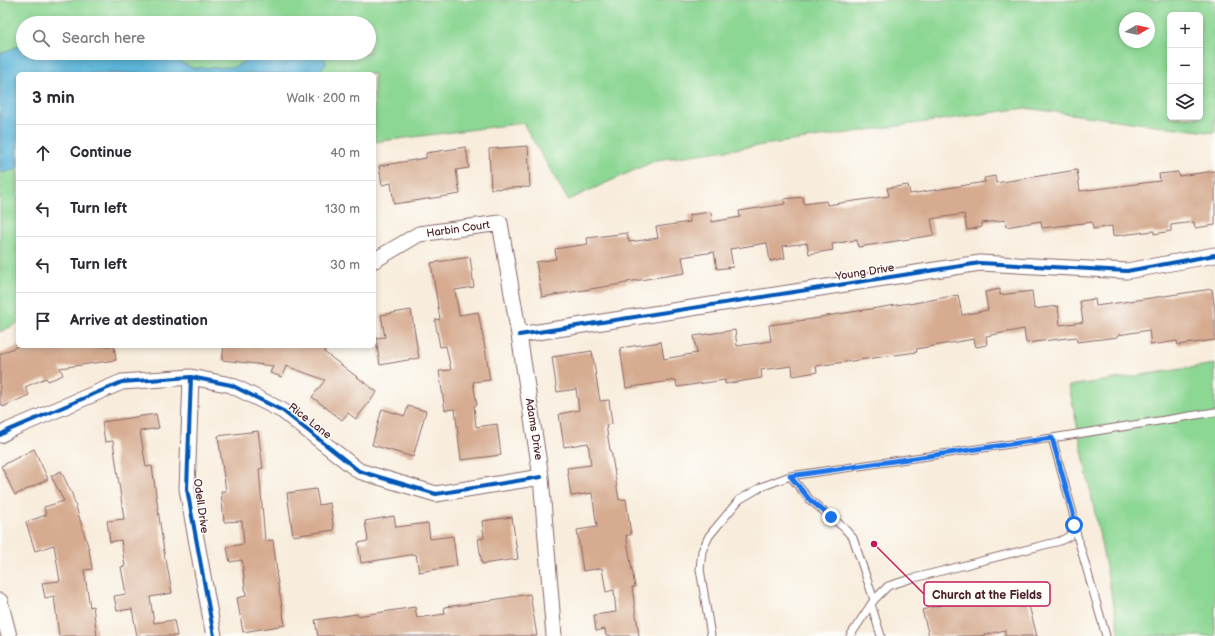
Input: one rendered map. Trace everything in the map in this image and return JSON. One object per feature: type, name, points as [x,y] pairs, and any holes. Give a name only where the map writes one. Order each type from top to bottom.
[{"type":"street","name":"Harbin Court","points":[[376,259],[419,234],[500,223]]},
{"type":"street","name":"Adams Drive","points":[[500,223],[541,477],[554,636]]},
{"type":"street","name":"Young Drive","points":[[519,335],[980,263],[1127,271],[1215,255]]},
{"type":"street","name":"Rice Lane","points":[[0,435],[122,382],[191,377],[231,385],[283,411],[358,471],[436,494],[541,477]]},
{"type":"street","name":"Odell Drive","points":[[191,377],[187,489],[214,636]]},
{"type":"street","points":[[0,601],[9,636]]},
{"type":"lane","points":[[710,636],[700,569],[702,551],[709,536],[739,500],[761,487],[790,476],[1052,438],[1215,412]]},
{"type":"lane","points":[[1052,438],[1073,513],[1074,525],[1106,636]]},
{"type":"lane","points":[[790,476],[810,500],[843,527],[853,538],[882,636]]},
{"type":"lane","points":[[850,636],[873,602],[888,586],[1060,541],[1070,536],[1074,525]]},
{"type":"green space","points":[[0,0],[1215,0],[1215,133],[1025,108],[657,160],[568,200],[523,123],[376,142],[376,72],[16,72],[16,324],[0,332]]},
{"type":"green space","points":[[1215,364],[1215,636],[1120,636],[1069,386]]},
{"type":"water","points":[[16,47],[16,60],[177,60],[193,68],[234,67],[248,60],[325,60],[326,65],[317,72],[16,72],[16,169],[0,173],[0,54]]},
{"type":"building","points":[[528,146],[530,187],[491,189],[489,149]]},
{"type":"building","points":[[466,147],[469,168],[456,170],[460,194],[394,204],[391,183],[382,185],[379,166],[426,158],[426,153]]},
{"type":"building","points":[[1077,170],[1080,191],[1160,181],[1159,174],[1178,172],[1179,176],[1215,171],[1215,225],[1195,228],[1194,222],[1171,225],[1171,231],[1154,234],[1154,231],[1113,236],[1112,226],[1093,229],[1092,222],[1042,228],[1041,221],[1006,227],[1005,220],[982,223],[982,227],[967,230],[964,214],[931,219],[934,235],[858,247],[857,240],[832,244],[833,250],[809,254],[807,243],[783,246],[785,258],[770,261],[767,243],[730,249],[733,267],[717,269],[714,252],[682,257],[685,273],[542,297],[536,262],[556,259],[555,249],[588,244],[587,238],[627,233],[629,242],[658,238],[656,227],[690,222],[689,215],[711,212],[712,222],[740,217],[739,211],[785,204],[784,199],[803,197],[804,204],[826,201],[827,205],[889,196],[887,188],[908,185],[910,194],[985,182],[984,178],[995,176],[996,183]]},
{"type":"building","points":[[470,257],[474,287],[455,290],[459,315],[478,312],[490,380],[473,382],[477,405],[474,406],[476,427],[497,424],[501,455],[461,460],[455,409],[445,410],[439,371],[451,370],[446,346],[440,347],[435,320],[440,319],[431,263]]},
{"type":"building","points":[[1000,289],[1000,295],[1032,291],[1034,309],[1058,306],[1060,325],[1083,322],[1080,301],[1095,299],[1096,306],[1212,289],[1215,311],[1215,340],[1178,345],[1177,341],[1151,345],[1149,330],[1118,335],[1118,337],[1077,342],[1076,337],[1026,343],[1024,329],[986,336],[987,345],[976,347],[974,339],[916,349],[917,352],[816,366],[817,372],[793,376],[792,366],[761,370],[762,378],[725,384],[725,380],[677,387],[676,380],[626,388],[620,348],[661,342],[664,359],[697,353],[694,336],[735,330],[737,346],[771,341],[769,325],[909,304],[958,295],[962,315],[988,310],[985,292]]},
{"type":"building","points":[[411,310],[419,358],[380,365],[376,338],[385,337],[381,315]]},
{"type":"building","points":[[16,347],[114,348],[116,360],[60,368],[63,375],[48,381],[46,378],[25,387],[29,395],[3,407],[0,401],[0,354]]},
{"type":"building","points":[[224,348],[326,348],[324,352],[377,392],[356,419],[348,413],[342,420],[312,397],[325,380],[286,366],[282,377],[270,373],[273,366],[222,360]]},
{"type":"building","points":[[592,351],[600,401],[609,400],[612,424],[606,425],[619,500],[626,499],[631,535],[626,535],[635,587],[632,587],[639,636],[606,636],[605,629],[596,631],[594,615],[616,612],[614,590],[606,592],[602,568],[583,571],[577,530],[597,527],[592,493],[571,496],[567,468],[591,465],[588,443],[564,447],[559,414],[579,410],[576,389],[557,392],[552,357]]},
{"type":"building","points":[[408,406],[426,411],[413,457],[372,445],[382,409],[405,416]]},
{"type":"building","points":[[156,414],[159,428],[140,431],[146,467],[152,466],[165,559],[172,593],[150,597],[154,623],[174,620],[177,636],[137,636],[132,609],[117,611],[114,596],[126,594],[121,567],[125,566],[121,540],[110,542],[107,521],[124,519],[113,441],[105,442],[102,422]]},
{"type":"building","points":[[258,431],[263,468],[259,469],[265,541],[273,540],[276,572],[285,625],[243,632],[237,598],[246,596],[242,560],[230,562],[227,547],[244,544],[242,521],[224,522],[221,491],[226,491],[218,436]]},
{"type":"building","points":[[34,449],[48,479],[15,495],[1,466]]},
{"type":"building","points":[[61,471],[72,494],[89,549],[92,569],[84,570],[90,607],[93,606],[97,636],[59,636],[54,596],[45,598],[42,583],[60,581],[54,545],[35,551],[26,522],[46,515],[44,507],[64,501],[51,476]]},
{"type":"building","points":[[316,489],[319,505],[330,503],[334,530],[293,536],[287,493]]},
{"type":"building","points":[[394,516],[396,527],[428,523],[430,539],[453,536],[457,566],[419,572],[416,554],[361,563],[358,543],[368,541],[365,521]]},
{"type":"building","points":[[512,517],[518,559],[482,564],[478,539],[484,538],[482,521]]},
{"type":"building","points":[[1023,583],[1037,636],[1005,636],[1005,630],[980,636],[929,636],[922,610]]},
{"type":"building","points":[[530,594],[537,636],[318,636],[315,620],[357,614],[357,616],[415,607],[417,618],[445,614],[444,607],[492,601]]},
{"type":"cycle path","points":[[519,335],[980,263],[1127,271],[1215,255]]},
{"type":"cycle path","points":[[191,377],[187,489],[214,636]]},
{"type":"cycle path","points":[[0,435],[122,382],[191,377],[231,385],[283,411],[359,471],[436,494],[541,477]]},
{"type":"place","name":"Church at the Fields","points":[[874,544]]},
{"type":"route","points":[[831,517],[810,500],[790,476],[1052,438],[1073,513],[1074,525]]}]
